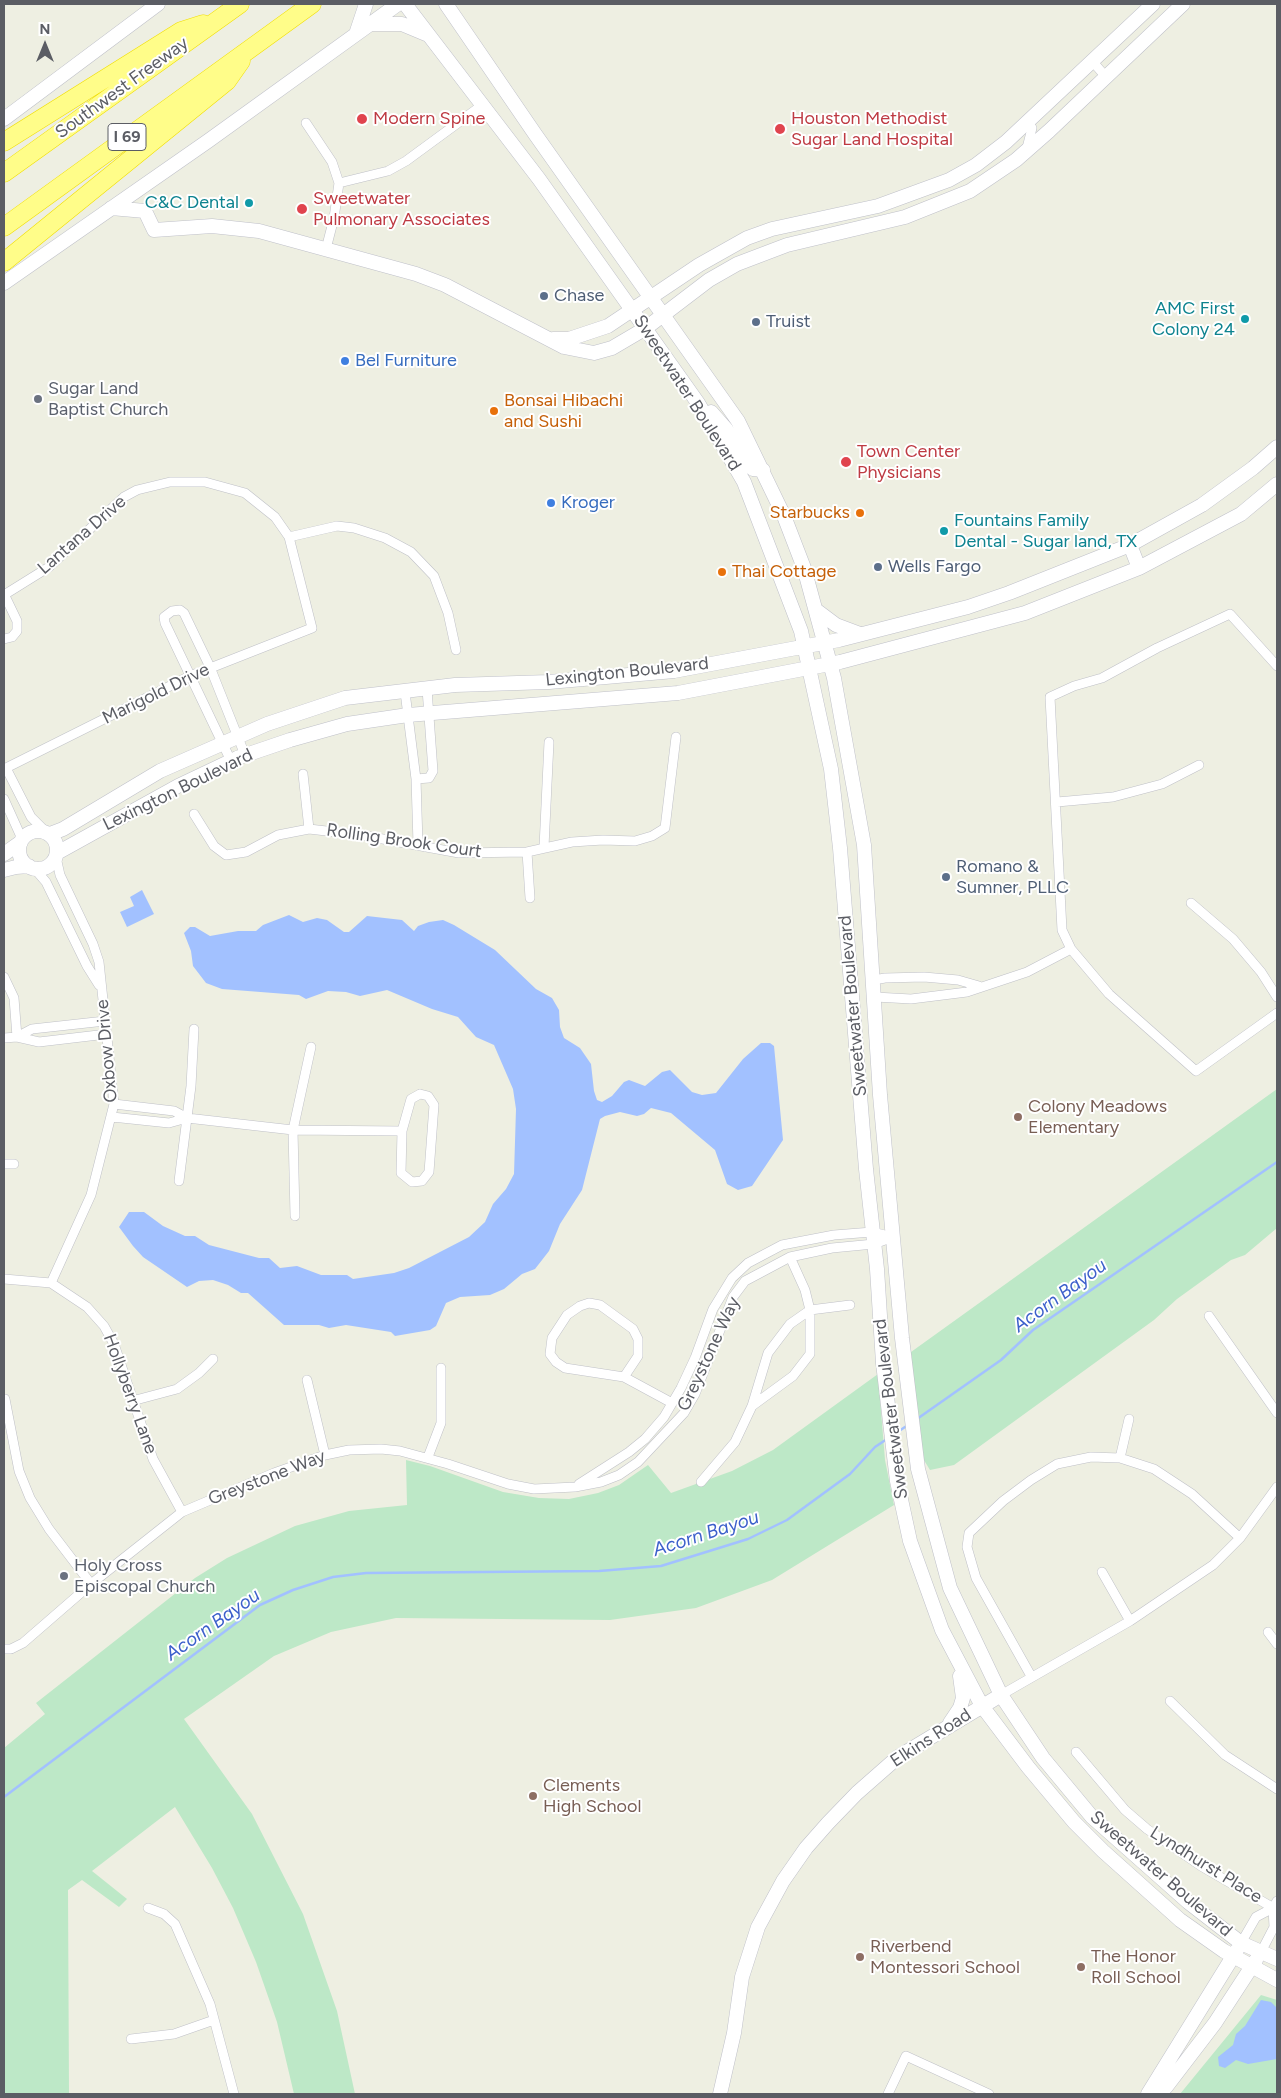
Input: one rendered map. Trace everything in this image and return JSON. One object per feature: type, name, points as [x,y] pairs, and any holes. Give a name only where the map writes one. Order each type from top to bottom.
[{"type":"highway","name":"Southwest Freeway","points":[[4,174],[240,4]]},
{"type":"highway","name":"I 69","points":[[4,226],[312,4]]},
{"type":"highway","points":[[4,142],[181,31],[218,19]]},
{"type":"highway","points":[[4,262],[227,80],[250,48]]},
{"type":"main road","points":[[4,119],[158,4]]},
{"type":"main road","points":[[356,34],[366,4]]},
{"type":"main road","points":[[4,283],[398,4]]},
{"type":"main road","name":"Sweetwater Boulevard","points":[[405,4],[481,106],[539,179],[698,403],[744,482],[758,515],[805,646],[831,769],[840,848],[886,1391],[897,1481],[910,1541],[942,1630],[982,1706],[1028,1767],[1074,1822],[1180,1920],[1233,1957],[1277,1980]]},
{"type":"main road","points":[[553,340],[569,339],[597,331],[747,238],[781,226],[878,206],[949,180],[981,161],[1006,142],[1094,62],[1153,4]]},
{"type":"main road","points":[[111,208],[145,211],[154,230],[190,226],[235,228],[283,236],[437,280],[564,347],[594,353],[612,348],[646,328],[663,313],[710,280],[737,264],[787,246],[896,219],[957,196],[990,178],[1026,151],[1106,77],[1171,10],[1183,4]]},
{"type":"main road","name":"Sweetwater Boulevard","points":[[449,6],[539,141],[738,421],[763,470],[794,540],[816,610],[830,664],[864,845],[880,1095],[906,1376],[918,1469],[950,1588],[1001,1695],[1043,1758],[1092,1817],[1188,1902],[1241,1943],[1277,1959]]},
{"type":"main road","points":[[370,24],[402,24],[427,34]]},
{"type":"main road","points":[[698,403],[705,406],[726,429],[748,466],[753,469],[763,470]]},
{"type":"main road","name":"Lexington Boulevard","points":[[47,833],[63,829],[160,771],[237,736],[345,698],[455,686],[549,682],[674,671],[860,634],[1009,594],[1130,545],[1202,504],[1253,468],[1277,447]]},
{"type":"main road","points":[[744,482],[751,480],[757,482],[784,516]]},
{"type":"main road","name":"Lexington Boulevard","points":[[57,855],[178,786],[231,761],[290,740],[346,724],[408,715],[678,693],[830,664],[1024,613],[1139,568],[1242,514],[1277,484]]},
{"type":"main road","points":[[1130,545],[1139,568]]},
{"type":"main road","points":[[816,610],[836,625],[860,634]]},
{"type":"main road","points":[[935,615],[942,636]]},
{"type":"main road","points":[[674,671],[678,693]]},
{"type":"main road","points":[[4,854],[30,832],[47,833],[56,842],[57,855],[47,866],[16,866],[4,870]]},
{"type":"main road","points":[[22,840],[20,856],[31,867]]},
{"type":"main road","points":[[840,848],[864,845]]},
{"type":"main road","points":[[853,991],[874,980]]},
{"type":"main road","points":[[853,991],[875,997]]},
{"type":"main road","points":[[948,1726],[960,1708],[963,1698],[958,1663]]},
{"type":"main road","name":"Elkins Road","points":[[720,2094],[734,2034],[742,1977],[758,1927],[774,1894],[806,1848],[857,1793],[898,1757],[1001,1695]]},
{"type":"main road","points":[[1148,2094],[1241,1943]]},
{"type":"main road","points":[[1157,2094],[1166,2087],[1215,2023],[1252,1968],[1260,1952]]},
{"type":"street","points":[[1094,62],[1106,77]]},
{"type":"street","points":[[339,183],[388,171],[406,161],[481,106]]},
{"type":"street","points":[[1026,151],[1032,128],[1027,122]]},
{"type":"street","points":[[306,123],[332,162],[339,183],[336,210],[326,249]]},
{"type":"street","points":[[949,180],[957,196]]},
{"type":"street","points":[[781,226],[787,246]]},
{"type":"street","name":"Lantana Drive","points":[[4,595],[49,567],[124,497],[137,490],[170,482],[205,482],[245,493],[275,517],[289,537],[312,628]]},
{"type":"street","points":[[289,537],[337,526],[354,528],[385,538],[411,552],[434,576],[448,613],[456,650]]},
{"type":"street","points":[[4,595],[17,621],[16,631],[12,637],[4,639]]},
{"type":"street","points":[[231,761],[165,623],[164,617],[172,611],[180,610],[184,613],[210,667],[245,755]]},
{"type":"street","points":[[1277,666],[1230,614],[1157,648],[1102,678],[1050,696],[1057,802],[1062,930],[1071,949],[1109,994],[1196,1071],[1277,1013]]},
{"type":"street","name":"Marigold Drive","points":[[5,768],[190,676],[312,628]]},
{"type":"street","points":[[416,779],[429,778],[433,771],[427,689]]},
{"type":"street","points":[[405,692],[416,779],[418,844]]},
{"type":"street","name":"Rolling Brook Court","points":[[194,814],[214,846],[226,855],[246,852],[278,835],[309,829],[418,844],[459,853],[527,852],[544,847],[603,840],[635,841],[652,836],[665,828],[676,737]]},
{"type":"street","points":[[544,847],[549,742]]},
{"type":"street","points":[[1057,802],[1114,797],[1162,784],[1199,765]]},
{"type":"street","points":[[5,768],[31,817],[47,833]]},
{"type":"street","points":[[303,774],[309,829]]},
{"type":"street","points":[[4,799],[22,840]]},
{"type":"street","points":[[527,852],[530,898]]},
{"type":"street","name":"Oxbow Drive","points":[[51,1283],[91,1195],[114,1104],[99,962],[93,944],[60,875],[57,855]]},
{"type":"street","name":"Oxbow Drive","points":[[31,867],[46,882],[87,966],[101,988]]},
{"type":"street","points":[[1191,903],[1233,939],[1261,972],[1277,997]]},
{"type":"street","points":[[875,997],[911,999],[967,992],[980,986],[1027,972],[1071,949]]},
{"type":"street","points":[[4,977],[14,998],[17,1037]]},
{"type":"street","points":[[874,980],[924,977],[958,980],[980,986]]},
{"type":"street","points":[[17,1037],[32,1029],[105,1021]]},
{"type":"street","points":[[179,1181],[194,1030]]},
{"type":"street","points":[[4,1038],[17,1037],[39,1042],[107,1034]]},
{"type":"street","points":[[295,1216],[294,1130],[311,1047]]},
{"type":"street","points":[[420,1094],[428,1096],[434,1105],[429,1172],[422,1181],[412,1182],[401,1173],[402,1131],[411,1099],[420,1094]]},
{"type":"street","points":[[114,1104],[174,1111],[186,1118]]},
{"type":"street","points":[[112,1117],[169,1123],[186,1118],[294,1130],[402,1131]]},
{"type":"street","points":[[4,1164],[14,1164]]},
{"type":"street","name":"Greystone Way","points":[[575,1487],[629,1452],[654,1429],[672,1403],[695,1358],[713,1310],[732,1278],[763,1253],[782,1244],[834,1235],[873,1238],[893,1237]]},
{"type":"street","name":"Greystone Way","points":[[4,1649],[11,1649],[23,1643],[91,1584],[182,1512],[274,1473],[324,1455],[349,1450],[381,1449],[428,1457],[508,1484],[550,1490],[575,1487],[610,1479],[638,1462],[684,1413],[695,1394],[733,1297],[746,1282],[790,1257],[873,1238]]},
{"type":"street","points":[[752,1406],[793,1376],[810,1354],[810,1310],[805,1290],[790,1257]]},
{"type":"street","name":"Hollyberry Lane","points":[[4,1279],[51,1283],[87,1307],[104,1326],[114,1344],[153,1459],[182,1512]]},
{"type":"street","points":[[624,1377],[638,1356],[638,1339],[633,1329],[600,1305],[589,1303],[580,1306],[567,1315],[552,1338],[550,1354],[556,1362],[565,1368],[624,1377],[672,1403]]},
{"type":"street","points":[[701,1482],[735,1442],[752,1406],[768,1353],[790,1324],[810,1310],[850,1305]]},
{"type":"street","points":[[1209,1316],[1277,1413]]},
{"type":"street","points":[[699,1344],[712,1350]]},
{"type":"street","points":[[132,1401],[177,1389],[199,1374],[213,1359]]},
{"type":"street","points":[[428,1457],[441,1423],[441,1368]]},
{"type":"street","points":[[307,1380],[324,1455]]},
{"type":"street","points":[[5,1399],[19,1471],[30,1498],[49,1529],[91,1584]]},
{"type":"street","points":[[1120,1458],[1129,1419]]},
{"type":"street","points":[[629,1452],[638,1462]]},
{"type":"street","points":[[1031,1676],[976,1578],[967,1547],[969,1533],[1003,1501],[1057,1464],[1092,1457],[1120,1458],[1154,1469],[1192,1494],[1240,1538]]},
{"type":"street","name":"Elkins Road","points":[[1001,1695],[1031,1676],[1080,1652],[1213,1565],[1240,1538],[1277,1487]]},
{"type":"street","points":[[1102,1572],[1130,1621]]},
{"type":"street","points":[[1268,1632],[1277,1644]]},
{"type":"street","points":[[1170,1702],[1225,1755],[1277,1789]]},
{"type":"street","name":"Lyndhurst Place","points":[[1076,1752],[1126,1810],[1147,1829],[1201,1866],[1276,1906]]},
{"type":"street","points":[[1241,1943],[1256,1917],[1276,1906]]},
{"type":"street","points":[[1260,1952],[1274,1927],[1276,1906]]},
{"type":"street","points":[[148,1908],[164,1914],[175,1924],[202,1984],[234,2094]]},
{"type":"street","points":[[130,2039],[174,2034],[214,2020]]},
{"type":"street","points":[[888,2094],[906,2056],[989,2094]]},
{"type":"green space","points":[[1277,1089],[1277,1228],[1245,1255],[1231,1260],[1177,1299],[1154,1320],[954,1465],[930,1470],[919,1452],[911,1352]]},
{"type":"green space","points":[[878,1374],[885,1460],[894,1505],[772,1580],[696,1608],[610,1620],[396,1618],[331,1632],[274,1656],[184,1719],[252,1814],[303,1914],[337,2011],[355,2094],[294,2094],[277,2022],[256,1962],[233,1908],[212,1868],[175,1807],[92,1871],[127,1899],[119,1907],[82,1880],[68,1890],[69,2094],[4,2094],[4,1748],[45,1714],[36,1703],[195,1578],[227,1558],[295,1526],[349,1511],[407,1505],[406,1460],[430,1466],[503,1492],[539,1498],[569,1499],[598,1493],[619,1485],[648,1465],[671,1493],[732,1471],[773,1450]]},
{"type":"green space","points":[[1261,1995],[1277,2000],[1277,2094],[1180,2094]]},
{"type":"water","points":[[142,890],[154,914],[127,927],[120,912],[134,906],[130,897]]},
{"type":"water","points":[[289,915],[303,922],[317,918],[327,920],[344,932],[349,932],[367,916],[402,920],[414,931],[418,926],[429,922],[443,920],[454,925],[495,950],[536,989],[552,998],[559,1010],[560,1027],[564,1038],[580,1048],[591,1064],[594,1091],[597,1100],[602,1102],[612,1096],[624,1082],[629,1080],[645,1086],[662,1072],[670,1070],[692,1092],[702,1095],[716,1093],[743,1059],[761,1043],[770,1043],[774,1046],[783,1140],[752,1186],[738,1190],[727,1184],[715,1150],[671,1113],[651,1108],[644,1114],[637,1116],[620,1112],[605,1116],[600,1119],[582,1190],[560,1224],[549,1251],[535,1269],[522,1274],[504,1289],[490,1295],[460,1297],[446,1303],[436,1326],[430,1330],[395,1336],[391,1332],[346,1325],[329,1328],[319,1325],[284,1325],[248,1293],[241,1293],[228,1285],[213,1280],[199,1281],[187,1287],[143,1257],[133,1246],[119,1227],[129,1212],[144,1212],[163,1226],[185,1236],[195,1236],[209,1245],[259,1258],[269,1258],[280,1268],[297,1266],[321,1275],[347,1275],[353,1279],[394,1273],[409,1268],[469,1237],[485,1222],[493,1204],[506,1189],[514,1174],[516,1109],[513,1089],[494,1045],[476,1037],[458,1017],[432,1009],[387,990],[360,996],[346,992],[328,991],[306,999],[299,995],[222,989],[206,983],[193,966],[191,951],[184,933],[190,927],[195,927],[210,936],[238,931],[256,931],[263,925]]},
{"type":"water","points":[[1261,2000],[1271,2002],[1277,2008],[1277,2059],[1248,2064],[1236,2060],[1225,2068],[1219,2066],[1218,2057],[1233,2045],[1236,2034],[1245,2026]]},
{"type":"waterway","name":"Acorn Bayou","points":[[917,1419],[1001,1360],[1033,1330],[1277,1162]]},
{"type":"waterway","name":"Acorn Bayou","points":[[896,1433],[908,1425]]},
{"type":"waterway","name":"Acorn Bayou","points":[[4,1797],[260,1605],[293,1590],[333,1577],[366,1573],[599,1571],[661,1566],[748,1539],[787,1520],[850,1474],[875,1447],[887,1439]]},
{"type":"place","name":"Modern Spine","points":[[362,119]]},
{"type":"place","name":"Houston Methodist Sugar Land Hospital","points":[[780,129]]},
{"type":"place","name":"C&C Dental","points":[[249,203]]},
{"type":"place","name":"Sweetwater Pulmonary Associates","points":[[302,209]]},
{"type":"place","name":"Chase","points":[[544,296]]},
{"type":"place","name":"AMC First Colony 24","points":[[1245,319]]},
{"type":"place","name":"Truist","points":[[756,322]]},
{"type":"place","name":"Bel Furniture","points":[[345,361]]},
{"type":"place","name":"Sugar Land Baptist Church","points":[[38,399]]},
{"type":"place","name":"Bonsai Hibachi and Sushi","points":[[494,411]]},
{"type":"place","name":"Town Center Physicians","points":[[846,462]]},
{"type":"place","name":"Kroger","points":[[551,503]]},
{"type":"place","name":"Starbucks","points":[[860,513]]},
{"type":"place","name":"Fountains Family Dental - Sugar land, TX","points":[[944,531]]},
{"type":"place","name":"Wells Fargo","points":[[878,567]]},
{"type":"place","name":"Thai Cottage","points":[[722,572]]},
{"type":"place","name":"Romano & Sumner, PLLC","points":[[946,877]]},
{"type":"place","name":"Colony Meadows Elementary","points":[[1018,1117]]},
{"type":"place","name":"Holy Cross Episcopal Church","points":[[64,1576]]},
{"type":"place","name":"Clements High School","points":[[533,1796]]},
{"type":"place","name":"Riverbend Montessori School","points":[[860,1957]]},
{"type":"place","name":"The Honor Roll School","points":[[1081,1967]]}]
